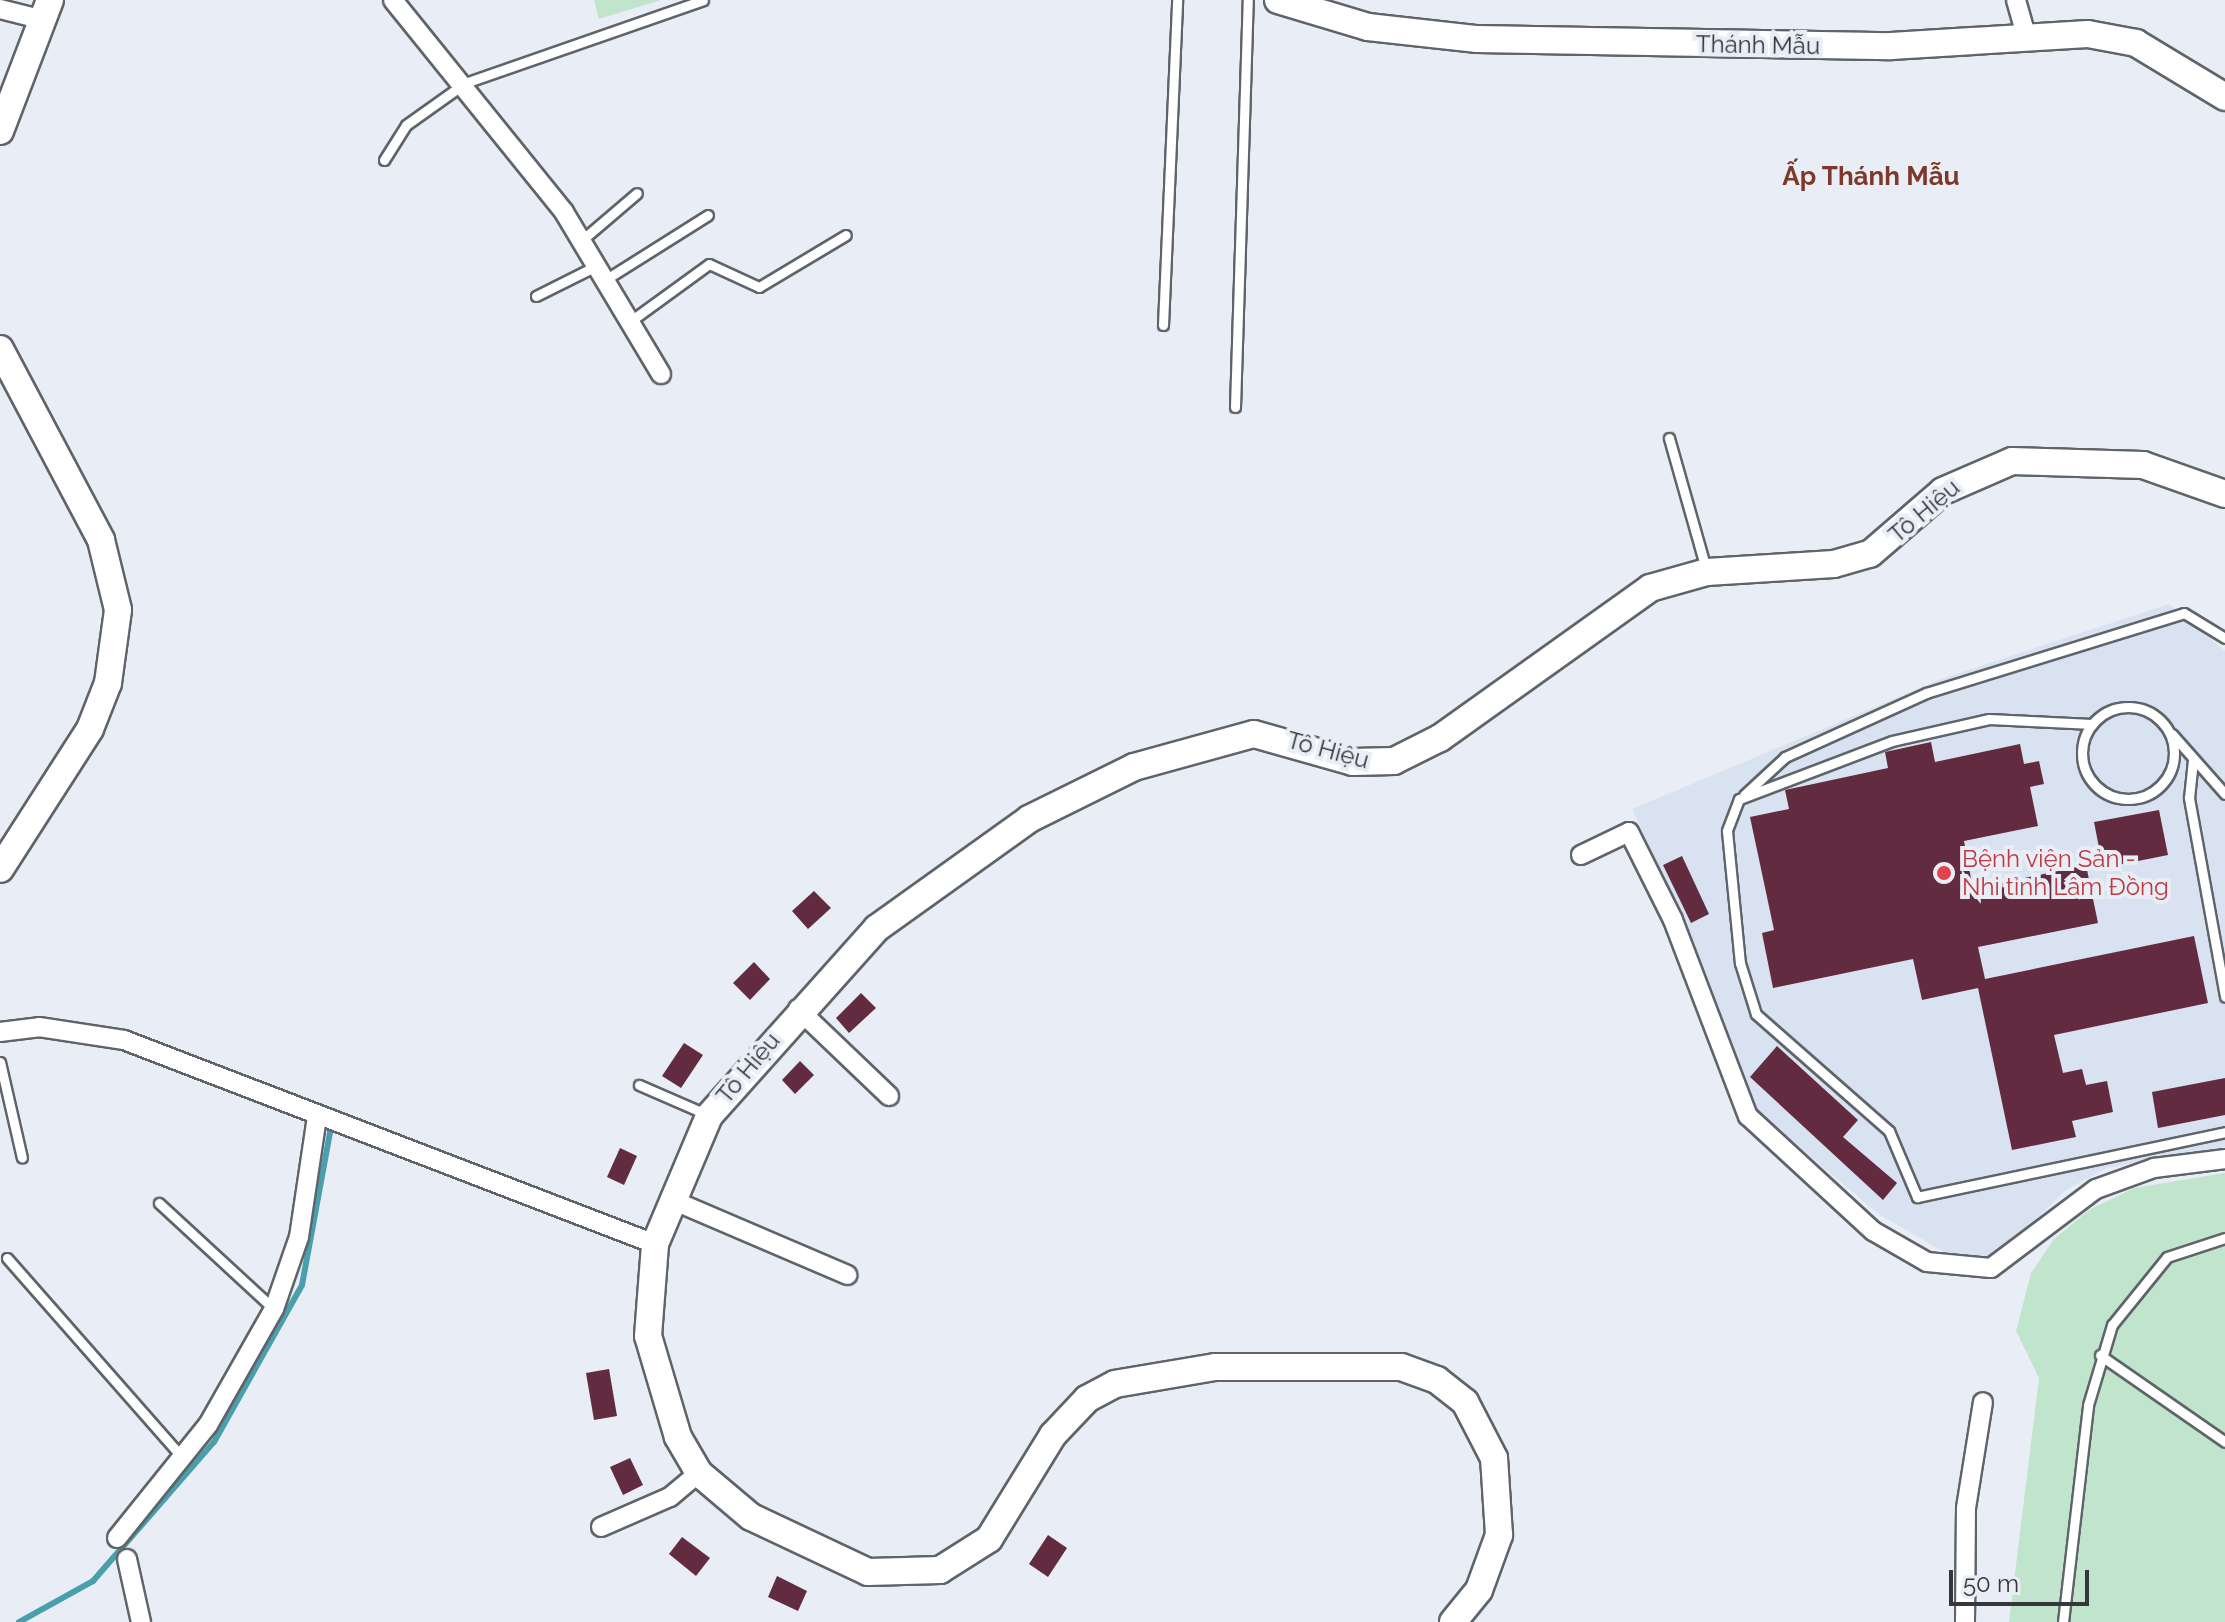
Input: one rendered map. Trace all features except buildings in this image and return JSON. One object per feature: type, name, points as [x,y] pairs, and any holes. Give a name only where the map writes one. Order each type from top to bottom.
[{"type":"street","points":[[393,0],[465,83],[582,240],[632,320],[661,374]]},
{"type":"street","name":"Thánh Mẫu","points":[[1278,0],[1368,27],[1477,39],[1778,46],[2027,39],[2088,34],[2136,43],[2225,97]]},
{"type":"street","points":[[2016,0],[2027,39]]},
{"type":"street","points":[[0,9],[45,10],[0,131]]},
{"type":"street","points":[[0,349],[101,540],[118,610],[108,683],[90,729],[0,869]]},
{"type":"street","name":"Tô Hiệu","points":[[1453,1622],[1479,1590],[1499,1535],[1494,1458],[1465,1402],[1437,1380],[1401,1367],[1188,1369],[1115,1384],[1069,1417],[977,1551],[915,1575],[868,1572],[798,1545],[723,1497],[699,1473],[678,1437],[653,1363],[646,1306],[655,1244],[670,1199],[709,1116],[798,1009],[909,904],[1029,819],[1087,789],[1239,734],[1270,735],[1364,763],[1394,761],[1440,738],[1621,603],[1707,572],[1862,557],[1965,477],[2012,461],[2143,465],[2225,494]]},
{"type":"street","points":[[1581,855],[1629,832],[1673,920],[1748,1116],[1873,1231],[1927,1262],[1991,1268],[2096,1189],[2154,1168],[2225,1159]]},
{"type":"street","points":[[798,1009],[889,1096]]},
{"type":"street","points":[[0,1032],[100,1033],[655,1244]]},
{"type":"street","points":[[117,1538],[184,1459],[274,1309],[299,1237],[317,1116]]},
{"type":"street","points":[[670,1199],[847,1275]]},
{"type":"street","points":[[1965,1622],[1966,1508],[1983,1402]]},
{"type":"street","points":[[601,1527],[670,1497],[699,1473]]},
{"type":"street","points":[[127,1559],[141,1622]]},
{"type":"lane","points":[[384,160],[406,125],[465,83],[703,0]]},
{"type":"lane","points":[[1163,325],[1177,0]]},
{"type":"lane","points":[[1235,407],[1248,0]]},
{"type":"lane","points":[[582,240],[637,193]]},
{"type":"lane","points":[[536,296],[603,272],[708,215]]},
{"type":"lane","points":[[632,320],[709,264],[759,287],[846,235]]},
{"type":"lane","points":[[1669,438],[1707,572]]},
{"type":"lane","points":[[2225,638],[2184,613],[1926,693],[1785,757],[1739,799],[1727,831],[1740,963],[1756,1014],[1889,1131],[1917,1197],[2225,1132]]},
{"type":"lane","points":[[1739,799],[1892,741],[1989,719],[2092,724],[2131,707],[2168,729],[2225,794]]},
{"type":"lane","points":[[2092,724],[2081,751],[2090,780],[2131,800],[2169,775],[2168,729]]},
{"type":"lane","points":[[2193,760],[2189,798],[2225,997]]},
{"type":"lane","points":[[0,1062],[22,1158]]},
{"type":"lane","points":[[639,1085],[709,1116]]},
{"type":"lane","points":[[159,1203],[274,1309]]},
{"type":"lane","points":[[2063,1622],[2088,1405],[2100,1355],[2149,1273],[2175,1253],[2225,1238]]},
{"type":"lane","points":[[7,1258],[184,1459]]},
{"type":"lane","points":[[2100,1355],[2225,1442]]},
{"type":"shaded area","name":"Bệnh viện Sản - Nhi tỉnh Lâm Đồng","points":[[2169,604],[2225,651],[2225,1147],[2107,1168],[2066,1190],[2008,1246],[1987,1256],[1944,1252],[1877,1213],[1761,1114],[1741,1086],[1692,936],[1632,809],[1944,678]]},
{"type":"green space","points":[[594,0],[661,0],[599,19]]},
{"type":"green space","points":[[2225,1173],[2225,1622],[2009,1622],[2039,1378],[2016,1331],[2031,1273],[2054,1239],[2089,1210],[2134,1188]]},
{"type":"waterway","points":[[19,1622],[93,1581],[214,1442],[302,1285],[332,1122]]},
{"type":"place","name":"Bệnh viện Sản - Nhi tỉnh Lâm Đồng","points":[[1944,873]]},
{"type":"district","name":"Ấp Thánh Mẫu","points":[[1871,177]]}]
